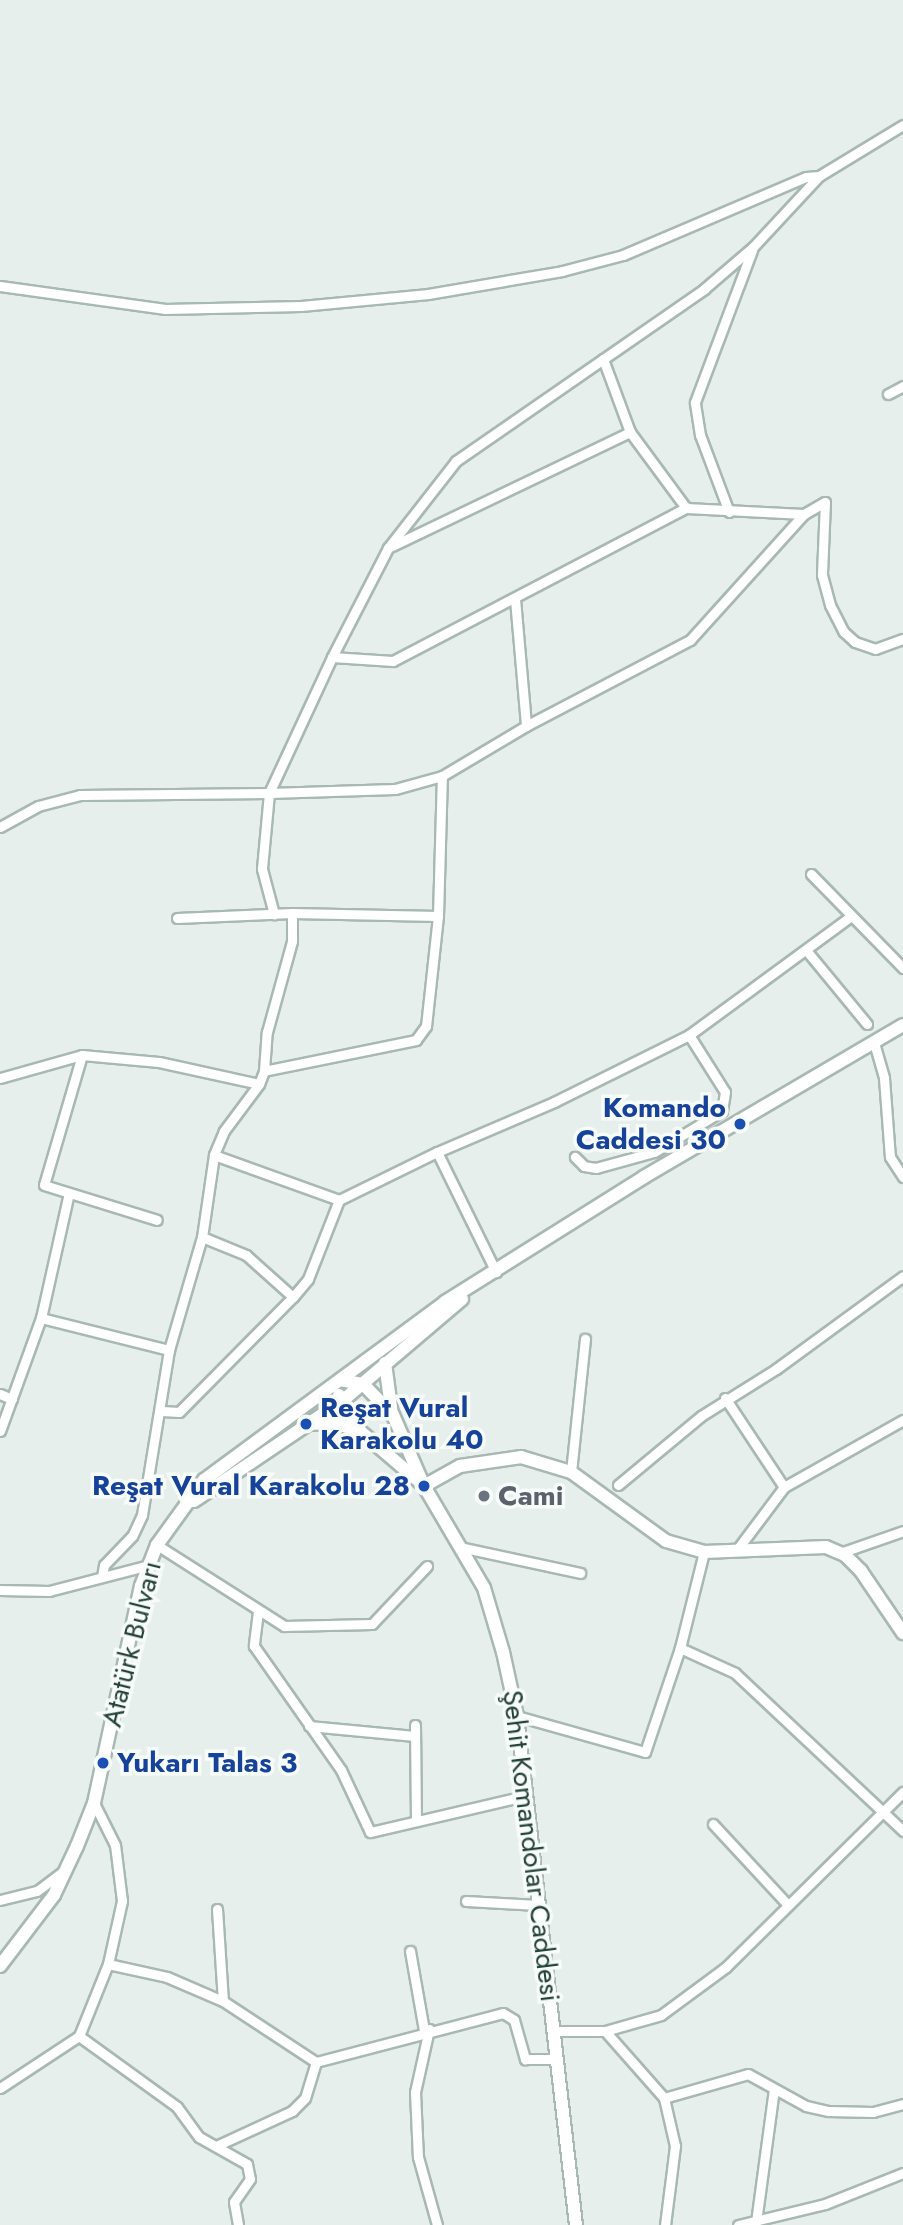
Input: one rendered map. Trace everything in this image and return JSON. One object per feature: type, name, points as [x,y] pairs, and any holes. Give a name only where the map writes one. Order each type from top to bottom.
[{"type":"street","points":[[274,914],[262,869],[269,793],[332,657],[388,548],[456,461],[704,289],[752,247],[819,176],[903,125]]},
{"type":"street","points":[[0,286],[165,309],[301,306],[428,294],[562,271],[623,255],[806,177],[819,176]]},
{"type":"street","points":[[729,512],[700,435],[695,402],[752,247]]},
{"type":"street","points":[[603,359],[630,432],[686,508]]},
{"type":"street","points":[[888,394],[903,386]]},
{"type":"street","points":[[388,548],[630,432]]},
{"type":"street","points":[[0,827],[38,806],[80,795],[395,789],[442,776],[526,726],[690,640],[804,514],[825,502],[822,575],[830,605],[844,632],[862,646],[875,649],[903,639]]},
{"type":"street","points":[[332,657],[393,661],[686,508],[804,514]]},
{"type":"street","points":[[515,599],[526,726]]},
{"type":"street","points":[[264,1072],[415,1040],[428,1016],[438,916],[442,776]]},
{"type":"street","points":[[811,874],[903,968]]},
{"type":"street","points":[[177,918],[292,913],[438,916]]},
{"type":"street","points":[[102,1576],[104,1565],[138,1525],[162,1411],[169,1350],[202,1237],[214,1155],[225,1131],[259,1084],[264,1072],[267,1032],[292,941],[292,913]]},
{"type":"street","points":[[162,1411],[179,1412],[293,1297],[307,1279],[339,1200],[437,1152],[554,1102],[689,1035],[851,916]]},
{"type":"street","points":[[806,950],[867,1024]]},
{"type":"street","points":[[180,1511],[341,1402],[491,1275],[644,1177],[875,1045],[903,1025]]},
{"type":"street","points":[[575,1157],[584,1166],[596,1168],[654,1152],[722,1111],[725,1092],[689,1035]]},
{"type":"street","points":[[875,1045],[884,1078],[890,1157],[903,1177]]},
{"type":"street","points":[[0,1078],[82,1055],[159,1062],[259,1084]]},
{"type":"street","points":[[82,1055],[44,1185],[157,1220]]},
{"type":"street","points":[[437,1152],[491,1275]]},
{"type":"street","points":[[214,1155],[339,1200]]},
{"type":"street","points":[[0,1431],[41,1318],[69,1193]]},
{"type":"street","points":[[202,1237],[252,1259],[293,1297]]},
{"type":"street","name":"Atatürk Bulvarı","points":[[0,1966],[54,1895],[94,1803],[149,1565],[157,1545],[180,1511],[204,1480],[445,1302],[491,1275]]},
{"type":"street","points":[[618,1485],[725,1398],[776,1369],[903,1276]]},
{"type":"street","points":[[41,1318],[169,1350]]},
{"type":"street","points":[[571,1472],[584,1339]]},
{"type":"street","points":[[385,1363],[393,1415],[424,1486]]},
{"type":"street","points":[[393,1415],[363,1384],[340,1380],[341,1402],[360,1431],[424,1486]]},
{"type":"street","points":[[0,1394],[12,1399]]},
{"type":"street","points":[[725,1398],[784,1487]]},
{"type":"street","points":[[736,1551],[784,1487],[903,1420]]},
{"type":"street","points":[[306,1424],[334,1423],[360,1431]]},
{"type":"street","points":[[424,1486],[460,1466],[521,1457],[571,1472],[666,1541],[704,1552],[826,1547],[840,1553],[861,1571],[903,1633]]},
{"type":"street","name":"Şehit Komandolar Caddesi","points":[[424,1486],[484,1588],[517,1716],[576,2225]]},
{"type":"street","points":[[840,1553],[903,1531]]},
{"type":"street","points":[[157,1545],[284,1626],[363,1627],[380,1619],[427,1566]]},
{"type":"street","points":[[460,1547],[580,1573]]},
{"type":"street","points":[[517,1716],[645,1752],[680,1648],[704,1552]]},
{"type":"street","points":[[0,1590],[49,1591],[149,1565]]},
{"type":"street","points":[[258,1611],[254,1646],[341,1770],[370,1832],[525,1796]]},
{"type":"street","points":[[680,1648],[735,1673],[903,1831]]},
{"type":"street","points":[[415,1725],[416,1820]]},
{"type":"street","points":[[309,1726],[415,1736]]},
{"type":"street","points":[[555,2031],[605,2031],[661,2015],[726,1967],[903,1792]]},
{"type":"street","points":[[0,2088],[79,2036],[108,1964],[122,1900],[115,1845],[94,1803]]},
{"type":"street","points":[[713,1824],[787,1904]]},
{"type":"street","points":[[0,1900],[37,1891],[65,1870]]},
{"type":"street","points":[[466,1901],[538,1905]]},
{"type":"street","points":[[217,1909],[223,2001]]},
{"type":"street","points":[[410,1951],[427,2029],[416,2105],[418,2157],[437,2225]]},
{"type":"street","points":[[108,1964],[167,1978],[223,2001],[316,2062],[427,2029],[503,2013],[514,2020],[525,2059],[557,2059]]},
{"type":"street","points":[[605,2031],[664,2098],[675,2146],[665,2225]]},
{"type":"street","points":[[79,2036],[177,2107],[199,2137],[250,2169],[250,2179],[234,2202],[238,2225]]},
{"type":"street","points":[[216,2146],[292,2111],[314,2081],[316,2062]]},
{"type":"street","points":[[664,2098],[748,2074],[763,2079],[774,2089],[806,2106],[828,2111],[873,2112],[903,2104]]},
{"type":"street","points":[[756,2221],[774,2089]]},
{"type":"street","points":[[738,2225],[825,2204],[903,2173]]},
{"type":"place","name":"Komando Caddesi 30","points":[[740,1124]]},
{"type":"place","name":"Reşat Vural Karakolu 40","points":[[306,1424]]},
{"type":"place","name":"Reşat Vural Karakolu 28","points":[[424,1486]]},
{"type":"place","name":"Cami","points":[[484,1496]]},
{"type":"place","name":"Yukarı Talas 3","points":[[103,1763]]}]
